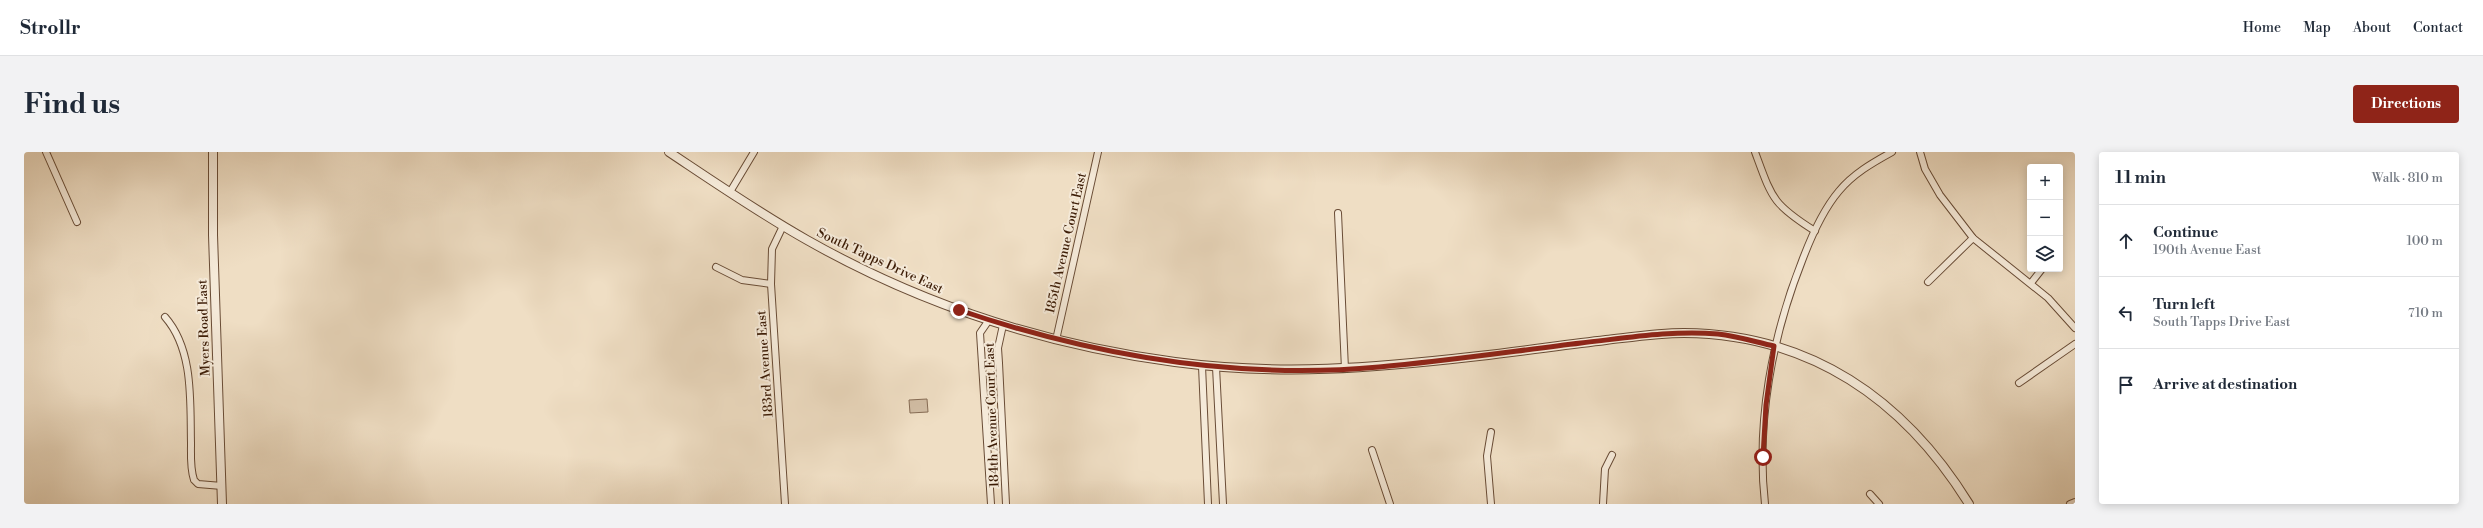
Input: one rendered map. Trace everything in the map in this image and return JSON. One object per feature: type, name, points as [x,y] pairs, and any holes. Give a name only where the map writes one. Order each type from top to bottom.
[{"type":"street","points":[[46,152],[77,222]]},
{"type":"street","name":"Myers Road East","points":[[213,152],[213,235],[222,504]]},
{"type":"street","name":"South Tapps Drive East","points":[[669,152],[783,226],[880,277],[1002,325],[1056,340],[1125,354],[1202,366],[1284,370],[1345,369],[1404,364],[1671,333],[1731,336],[1774,346],[1812,360],[1844,376],[1884,404],[1924,441],[1969,504]]},
{"type":"street","points":[[730,192],[754,152]]},
{"type":"street","name":"185th Avenue Court East","points":[[1056,340],[1098,152]]},
{"type":"street","points":[[1755,152],[1775,201],[1794,218],[1815,231]]},
{"type":"street","points":[[1765,504],[1764,439],[1774,346],[1791,289],[1815,231],[1827,209],[1845,184],[1862,170],[1892,152]]},
{"type":"street","points":[[1920,152],[1925,169],[1940,195],[1973,238],[2031,283],[2048,298],[2075,328]]},
{"type":"street","points":[[1338,213],[1345,369]]},
{"type":"street","name":"183rd Avenue East","points":[[783,226],[772,249],[771,284],[785,504]]},
{"type":"street","points":[[1928,282],[1973,238]]},
{"type":"street","points":[[716,267],[742,280],[771,284]]},
{"type":"street","points":[[2031,283],[2040,272]]},
{"type":"street","points":[[165,317],[178,336],[184,354],[189,387],[192,473],[194,480],[198,484],[222,486]]},
{"type":"street","points":[[989,320],[980,333],[991,504]]},
{"type":"street","name":"184th Avenue Court East","points":[[1002,325],[998,363],[1006,504]]},
{"type":"street","points":[[2019,383],[2075,344]]},
{"type":"street","points":[[1202,366],[1208,504]]},
{"type":"street","points":[[1216,367],[1223,504]]},
{"type":"street","points":[[1491,432],[1487,456],[1491,504]]},
{"type":"street","points":[[1372,450],[1390,504]]},
{"type":"street","points":[[1603,504],[1605,469],[1612,454]]},
{"type":"street","points":[[1870,494],[1879,504]]},
{"type":"street","points":[[2070,504],[2075,502]]},
{"type":"shaded area","points":[[927,399],[928,412],[910,413],[909,400]]},
{"type":"route","points":[[959,310],[1040,336],[1125,354],[1202,366],[1284,370],[1332,370],[1377,367],[1671,333],[1717,334],[1731,336],[1774,346],[1766,405],[1763,457]]}]
